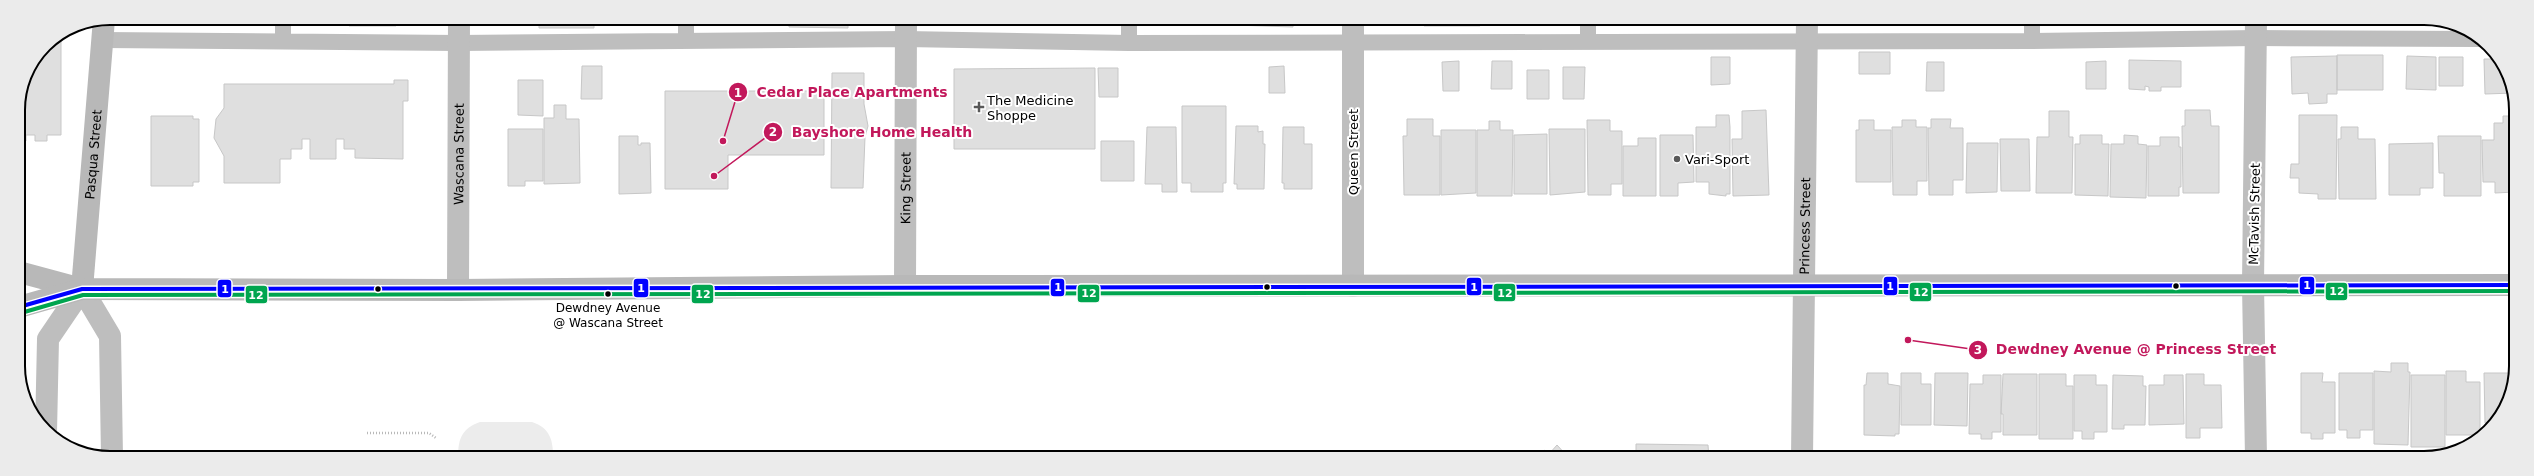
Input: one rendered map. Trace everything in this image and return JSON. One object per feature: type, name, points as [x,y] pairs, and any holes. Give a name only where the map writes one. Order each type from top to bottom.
[{"type":"main road","name":"Pasqua Street","points":[[82,289],[104,30]]},
{"type":"main road","points":[[25,274],[82,289],[458,290],[905,286],[2509,285]]},
{"type":"main road","points":[[25,305],[82,289]]},
{"type":"street","name":"Wascana Street","points":[[458,290],[459,25]]},
{"type":"street","name":"Queen Street","points":[[1352,286],[1353,25]]},
{"type":"street","name":"Princess Street","points":[[1802,451],[1802,286],[1807,25]]},
{"type":"street","name":"McTavish Street","points":[[2256,28],[2253,285],[2256,451]]},
{"type":"street","name":"King Street","points":[[905,286],[906,29]]},
{"type":"street","name":"Pasqua Street","points":[[46,422],[48,339],[82,289]]},
{"type":"street","points":[[82,289],[110,336],[112,451]]},
{"type":"lane","points":[[283,25],[283,40]]},
{"type":"lane","points":[[686,25],[686,41]]},
{"type":"lane","points":[[1129,25],[1129,43]]},
{"type":"lane","points":[[1588,25],[1588,42]]},
{"type":"lane","points":[[2032,25],[2032,41]]},
{"type":"lane","points":[[104,30],[283,40],[459,43],[686,41],[906,29],[1129,43],[1353,41],[2032,41],[2256,28],[2470,38]]},
{"type":"path","points":[[367,433],[429,433],[436,438]]},
{"type":"shaded area","points":[[480,422],[532,422],[547,431],[551,440],[552,451],[458,451],[462,435],[474,424]]},
{"type":"building","points":[[349,25],[396,25],[396,26]]},
{"type":"building","points":[[539,25],[594,25],[594,28],[539,28]]},
{"type":"building","points":[[789,25],[848,25],[848,28],[789,27]]},
{"type":"building","points":[[1233,25],[1293,25],[1293,27]]},
{"type":"building","points":[[1424,25],[1480,25],[1480,26]]},
{"type":"building","points":[[61,41],[61,135],[47,135],[47,141],[35,141],[35,135],[26,135],[26,141],[25,105],[31,78],[46,54]]},
{"type":"building","points":[[1859,52],[1890,52],[1890,74],[1859,74]]},
{"type":"building","points":[[2337,55],[2383,55],[2383,90],[2337,90]]},
{"type":"building","points":[[2337,56],[2337,94],[2327,94],[2327,103],[2309,104],[2308,93],[2292,94],[2291,57]]},
{"type":"building","points":[[2407,56],[2436,57],[2436,90],[2406,89]]},
{"type":"building","points":[[1711,57],[1730,57],[1730,84],[1711,85]]},
{"type":"building","points":[[2439,57],[2463,57],[2463,86],[2439,86]]},
{"type":"building","points":[[2484,59],[2492,59],[2503,78],[2507,93],[2485,94]]},
{"type":"building","points":[[2129,60],[2181,61],[2181,87],[2161,87],[2161,91],[2149,91],[2149,87],[2145,86],[2145,90],[2129,89]]},
{"type":"building","points":[[1459,61],[1459,91],[1443,91],[1442,62]]},
{"type":"building","points":[[1492,61],[1512,61],[1512,89],[1491,89]]},
{"type":"building","points":[[2106,61],[2106,89],[2086,89],[2086,62]]},
{"type":"building","points":[[1927,62],[1944,62],[1944,91],[1926,91]]},
{"type":"building","points":[[582,66],[602,66],[602,99],[581,99]]},
{"type":"building","points":[[1284,66],[1285,93],[1269,93],[1269,67]]},
{"type":"building","points":[[1563,67],[1585,67],[1584,99],[1563,99]]},
{"type":"building","points":[[1095,68],[1095,149],[954,149],[954,69]]},
{"type":"building","points":[[1098,68],[1118,68],[1118,97],[1099,97]]},
{"type":"building","points":[[1527,70],[1549,70],[1549,99],[1527,99]]},
{"type":"building","points":[[832,73],[864,73],[864,104],[868,126],[865,137],[863,188],[831,188]]},
{"type":"building","points":[[394,80],[408,80],[408,101],[403,101],[403,159],[355,158],[355,149],[344,149],[344,139],[336,139],[336,159],[310,159],[310,139],[302,139],[302,149],[291,149],[291,159],[280,159],[280,183],[224,183],[224,156],[214,138],[216,119],[224,108],[224,84],[394,84]]},
{"type":"building","points":[[518,80],[543,80],[543,116],[518,115]]},
{"type":"building","points":[[665,91],[824,91],[824,155],[728,155],[728,189],[665,189]]},
{"type":"building","points":[[554,105],[566,105],[566,119],[579,119],[580,183],[544,184],[544,118],[554,118]]},
{"type":"building","points":[[1182,106],[1226,106],[1226,183],[1223,183],[1223,192],[1191,192],[1191,183],[1182,183]]},
{"type":"building","points":[[1766,110],[1769,195],[1733,196],[1732,139],[1742,139],[1742,111]]},
{"type":"building","points":[[2185,110],[2210,110],[2211,126],[2219,126],[2219,193],[2183,193],[2182,126],[2185,126]]},
{"type":"building","points":[[2049,111],[2069,111],[2069,137],[2073,137],[2072,193],[2036,193],[2037,137],[2049,137]]},
{"type":"building","points":[[1716,115],[1729,115],[1730,194],[1726,194],[1726,196],[1709,194],[1709,182],[1696,182],[1696,127],[1716,127]]},
{"type":"building","points":[[2299,115],[2337,115],[2336,199],[2318,199],[2318,194],[2299,193],[2299,178],[2290,178],[2291,164],[2299,164]]},
{"type":"building","points":[[151,116],[193,116],[193,119],[199,119],[199,182],[193,182],[193,186],[151,186]]},
{"type":"building","points":[[2503,116],[2509,116],[2509,192],[2495,193],[2495,182],[2483,182],[2482,140],[2494,140],[2494,123],[2503,123]]},
{"type":"building","points":[[1407,119],[1433,119],[1433,136],[1440,136],[1440,195],[1404,195],[1403,136],[1407,136]]},
{"type":"building","points":[[1931,119],[1951,119],[1950,128],[1963,128],[1963,180],[1953,180],[1953,195],[1929,195],[1928,128],[1931,128]]},
{"type":"building","points":[[1587,120],[1610,120],[1610,131],[1622,131],[1622,184],[1611,184],[1611,195],[1588,195]]},
{"type":"building","points":[[1859,120],[1874,120],[1874,130],[1891,130],[1891,182],[1856,182],[1856,130],[1859,130]]},
{"type":"building","points":[[1902,120],[1916,120],[1916,127],[1927,127],[1927,181],[1917,181],[1917,195],[1893,195],[1892,127],[1902,127]]},
{"type":"building","points":[[1489,121],[1500,121],[1500,130],[1513,130],[1512,196],[1477,196],[1477,130],[1489,130]]},
{"type":"building","points":[[1236,126],[1258,126],[1258,132],[1263,131],[1263,144],[1265,144],[1264,189],[1237,189],[1237,184],[1234,184]]},
{"type":"building","points":[[1147,127],[1176,127],[1177,192],[1162,192],[1162,184],[1145,184]]},
{"type":"building","points":[[1283,127],[1304,127],[1304,144],[1312,144],[1312,189],[1284,189],[1284,183],[1282,183]]},
{"type":"building","points":[[2341,127],[2358,127],[2358,139],[2375,139],[2376,199],[2339,199],[2338,139],[2341,139]]},
{"type":"building","points":[[508,129],[543,129],[543,181],[525,181],[525,186],[508,186]]},
{"type":"building","points":[[1549,129],[1585,129],[1585,192],[1550,195]]},
{"type":"building","points":[[1441,130],[1476,130],[1476,193],[1441,195]]},
{"type":"building","points":[[1547,134],[1547,194],[1514,194],[1514,135]]},
{"type":"building","name":"Vari-Sport","points":[[1660,135],[1693,135],[1694,182],[1678,183],[1678,196],[1660,196]]},
{"type":"building","points":[[2080,135],[2102,135],[2102,144],[2109,144],[2108,196],[2075,195],[2075,144],[2080,144]]},
{"type":"building","points":[[2124,135],[2138,136],[2138,144],[2147,145],[2146,198],[2110,197],[2111,144],[2124,144]]},
{"type":"building","points":[[619,136],[638,136],[638,145],[641,145],[641,143],[650,143],[651,193],[619,194]]},
{"type":"building","points":[[2438,136],[2481,136],[2481,196],[2444,196],[2444,173],[2439,173]]},
{"type":"building","points":[[2160,137],[2179,137],[2179,147],[2181,147],[2181,187],[2179,187],[2179,196],[2148,196],[2148,146],[2160,146]]},
{"type":"building","points":[[1638,138],[1656,138],[1656,196],[1623,196],[1623,146],[1638,146]]},
{"type":"building","points":[[2000,139],[2029,139],[2030,191],[2001,191]]},
{"type":"building","points":[[1101,141],[1134,141],[1134,181],[1101,181]]},
{"type":"building","points":[[1967,143],[1998,143],[1997,192],[1966,193]]},
{"type":"building","points":[[2433,143],[2433,188],[2420,188],[2420,195],[2389,195],[2389,144]]},
{"type":"building","points":[[2391,363],[2408,363],[2408,372],[2410,372],[2408,445],[2374,444],[2374,371],[2391,372]]},
{"type":"building","points":[[2446,371],[2466,371],[2466,382],[2480,382],[2480,430],[2474,435],[2446,435]]},
{"type":"building","points":[[1867,373],[1888,373],[1888,384],[1900,386],[1899,434],[1895,434],[1895,436],[1864,435],[1864,385],[1866,385]]},
{"type":"building","points":[[1901,373],[1921,373],[1921,384],[1931,384],[1931,425],[1901,425]]},
{"type":"building","points":[[1935,373],[1968,373],[1967,426],[1934,425]]},
{"type":"building","points":[[2301,373],[2323,373],[2322,382],[2335,382],[2335,433],[2323,433],[2323,439],[2311,439],[2311,433],[2301,433]]},
{"type":"building","points":[[2339,373],[2373,373],[2373,430],[2360,430],[2360,438],[2347,438],[2347,430],[2339,430]]},
{"type":"building","points":[[2484,373],[2508,373],[2503,398],[2495,413],[2487,423],[2485,423]]},
{"type":"building","points":[[2003,374],[2037,374],[2037,435],[2003,435],[2003,414],[2001,414]]},
{"type":"building","points":[[2039,374],[2066,374],[2066,386],[2073,386],[2073,439],[2039,439]]},
{"type":"building","points":[[2186,374],[2204,374],[2204,385],[2221,385],[2222,428],[2200,428],[2200,438],[2186,438]]},
{"type":"building","points":[[1983,375],[2001,375],[2001,432],[1992,432],[1992,439],[1981,439],[1981,434],[1969,434],[1970,384],[1983,384]]},
{"type":"building","points":[[2074,375],[2096,375],[2096,385],[2107,385],[2107,432],[2094,432],[2094,439],[2082,439],[2082,431],[2074,431]]},
{"type":"building","points":[[2113,375],[2143,376],[2143,386],[2146,386],[2145,425],[2124,425],[2124,429],[2112,429]]},
{"type":"building","points":[[2164,375],[2183,375],[2184,424],[2149,425],[2149,385],[2164,385]]},
{"type":"building","points":[[2411,375],[2445,375],[2445,447],[2411,447]]},
{"type":"building","points":[[1636,444],[1708,445],[1708,451],[1636,451]]},
{"type":"building","points":[[1557,445],[1562,451],[1552,451]]},
{"type":"transit line","name":"1","points":[[25,305],[82,289],[2509,285]]},
{"type":"transit line","name":"12","points":[[25,312],[83,295],[2509,291]]},
{"type":"place","name":"The Medicine Shoppe","points":[[979,107]]},
{"type":"place","name":"Cedar Place Apartments","points":[[723,141]]},
{"type":"place","name":"Vari-Sport","points":[[1677,159]]},
{"type":"place","name":"Bayshore Home Health","points":[[714,176]]},
{"type":"place","name":"Dewdney Avenue @ Wascana Street","points":[[608,294]]},
{"type":"place","name":"Dewdney Avenue @ Princess Street","points":[[1908,340]]}]
